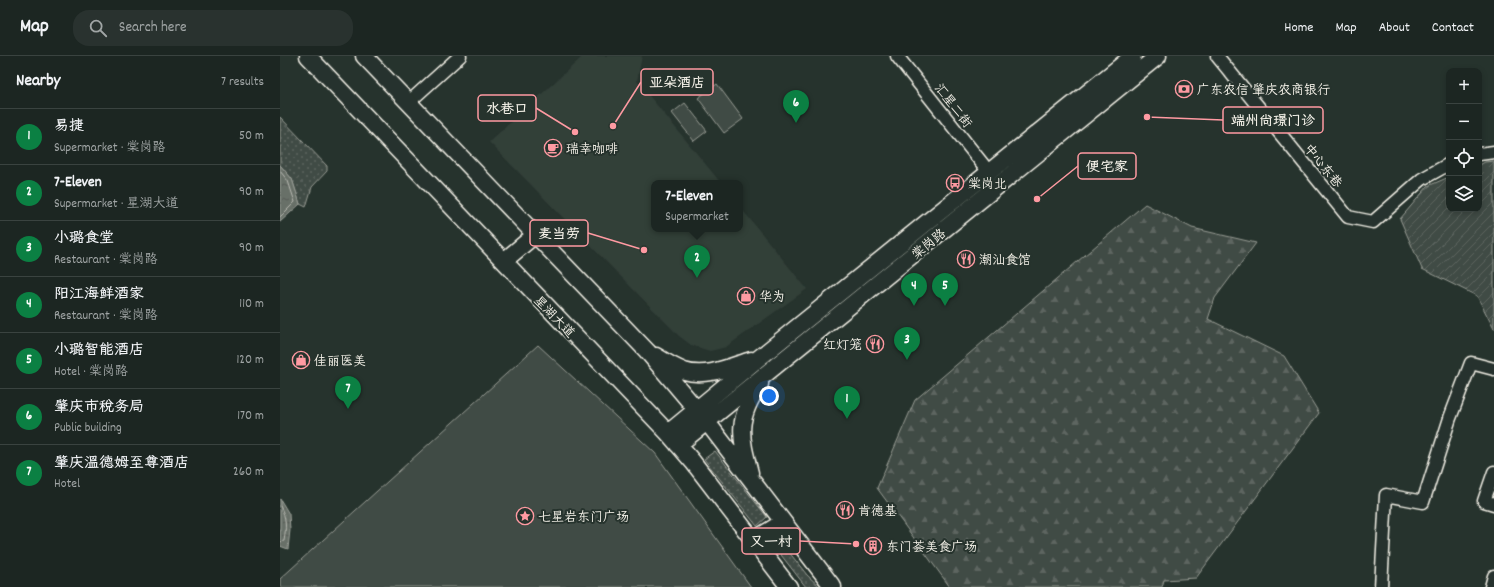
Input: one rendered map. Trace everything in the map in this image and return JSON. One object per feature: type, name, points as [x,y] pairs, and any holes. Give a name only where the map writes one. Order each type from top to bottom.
[{"type":"main road","name":"星湖大道","points":[[308,56],[673,439],[754,540],[789,587]]},
{"type":"main road","points":[[364,56],[647,351],[707,422],[833,587]]},
{"type":"main road","name":"棠岗路","points":[[673,439],[697,410],[759,358],[1133,56]]},
{"type":"main road","name":"棠岗路","points":[[673,439],[707,422],[1158,56]]},
{"type":"main road","points":[[504,261],[536,234]]},
{"type":"main road","points":[[907,238],[917,252]]},
{"type":"main road","points":[[647,351],[683,370],[696,373],[710,373],[759,358]]},
{"type":"main road","points":[[752,481],[742,442],[742,426],[745,412],[753,395],[770,371]]},
{"type":"main road","points":[[754,540],[783,522]]},
{"type":"street","points":[[409,102],[460,56]]},
{"type":"street","name":"汇星二街","points":[[897,56],[989,172]]},
{"type":"street","name":"中心东巷","points":[[1217,56],[1348,217],[1373,222],[1422,179],[1446,166]]},
{"type":"street","points":[[1482,154],[1494,152]]},
{"type":"street","points":[[1381,587],[1386,495],[1423,502],[1450,418],[1471,363],[1494,369]]},
{"type":"street","points":[[1494,472],[1484,501],[1494,504]]},
{"type":"street","points":[[1491,587],[1494,576]]},
{"type":"shaded area","points":[[582,56],[642,56],[637,81],[719,180],[651,180],[651,232],[743,232],[743,211],[807,289],[726,347],[710,351],[691,345],[679,336],[489,142]]},
{"type":"green space","points":[[717,84],[743,119],[724,133],[698,98]]},
{"type":"green space","points":[[685,103],[707,131],[694,141],[672,113]]},
{"type":"green space","points":[[280,117],[327,166],[327,171],[312,187],[306,207],[300,204],[292,179],[280,165]]},
{"type":"green space","points":[[1494,161],[1494,329],[1477,296],[1422,269],[1400,219],[1428,186],[1446,178],[1446,212],[1482,212],[1482,164]]},
{"type":"green space","points":[[1145,204],[1192,228],[1256,243],[1215,298],[1208,319],[1284,356],[1319,413],[1196,578],[1164,580],[1162,587],[950,587],[877,488],[915,400]]},
{"type":"green space","name":"七星岩东门广场","points":[[538,345],[655,453],[751,587],[280,587],[280,579]]},
{"type":"green space","points":[[715,451],[767,517],[757,526],[704,459]]},
{"type":"green space","points":[[774,533],[807,575],[820,587],[806,587],[767,537]]},
{"type":"water","points":[[280,165],[292,179],[300,204],[280,222]]},
{"type":"water","points":[[280,499],[289,514],[290,530],[288,549],[280,546]]},
{"type":"place","name":"广东农信 肇庆农商银行","points":[[1184,89]]},
{"type":"place","name":"端州尚璟门诊","points":[[1147,117]]},
{"type":"place","name":"肇庆市税务局","points":[[796,123]]},
{"type":"place","name":"亚朵酒店","points":[[613,126]]},
{"type":"place","name":"水巷口","points":[[575,132]]},
{"type":"place","name":"瑞幸咖啡","points":[[553,148]]},
{"type":"place","name":"棠岗北","points":[[955,183]]},
{"type":"place","name":"便宅家","points":[[1037,199]]},
{"type":"place","name":"麦当劳","points":[[644,250]]},
{"type":"place","name":"潮汕食馆","points":[[966,259]]},
{"type":"place","name":"7-Eleven","points":[[697,278]]},
{"type":"place","name":"华为","points":[[746,296]]},
{"type":"place","name":"阳江海鲜酒家","points":[[914,306]]},
{"type":"place","name":"小璐智能酒店","points":[[945,306]]},
{"type":"place","name":"红灯笼","points":[[875,344]]},
{"type":"place","name":"佳丽医美","points":[[301,360]]},
{"type":"place","name":"小璐食堂","points":[[907,360]]},
{"type":"place","name":"肇庆温德姆至尊酒店","points":[[348,409]]},
{"type":"place","name":"易捷","points":[[847,419]]},
{"type":"place","name":"肯德基","points":[[845,510]]},
{"type":"place","name":"七星岩东门广场","points":[[525,516]]},
{"type":"place","name":"又一村","points":[[856,544]]},
{"type":"place","name":"东门荟美食广场","points":[[873,546]]}]
